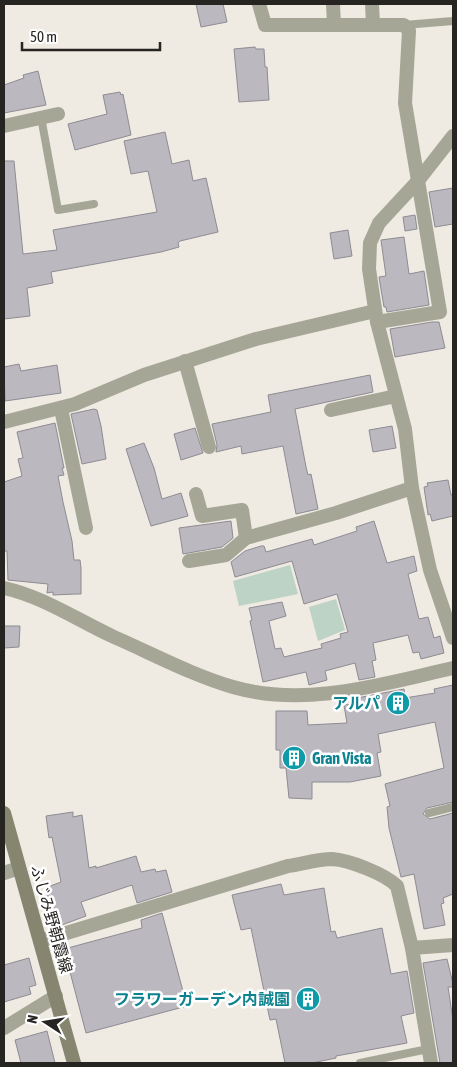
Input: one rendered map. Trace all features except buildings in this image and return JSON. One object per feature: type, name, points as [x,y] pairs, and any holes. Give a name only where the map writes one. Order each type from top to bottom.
[{"type":"main road","name":"ふじみ野朝霞線","points":[[4,813],[74,1063]]},
{"type":"street","points":[[4,422],[61,409],[144,375],[256,339],[376,316],[440,312],[405,103],[409,31],[404,25],[265,25],[258,4]]},
{"type":"street","points":[[333,4],[334,25]]},
{"type":"street","points":[[372,4],[373,25]]},
{"type":"street","points":[[4,126],[58,114]]},
{"type":"street","points":[[453,141],[379,223],[370,244],[369,269],[376,316],[405,429],[412,488],[430,570],[453,638]]},
{"type":"street","points":[[185,361],[209,447]]},
{"type":"street","points":[[331,410],[396,396]]},
{"type":"street","points":[[61,409],[86,528]]},
{"type":"street","points":[[189,561],[226,555],[246,538],[336,513],[412,488]]},
{"type":"street","points":[[196,494],[202,516],[242,510],[246,538]]},
{"type":"street","points":[[4,588],[48,602],[108,634],[209,680],[235,688],[271,694],[331,693],[386,684],[453,668]]},
{"type":"street","points":[[40,941],[288,866],[331,859],[346,861],[390,878],[397,886],[412,948],[431,1063]]},
{"type":"street","points":[[4,873],[19,868]]},
{"type":"street","points":[[412,948],[453,945]]},
{"type":"street","points":[[4,1028],[56,996]]},
{"type":"lane","points":[[404,25],[453,21]]},
{"type":"lane","points":[[41,117],[58,210],[94,204]]},
{"type":"lane","points":[[429,813],[453,807]]},
{"type":"lane","points":[[360,1063],[428,1049]]},
{"type":"green space","points":[[290,565],[298,594],[239,606],[233,581]]},
{"type":"green space","points":[[336,599],[345,630],[318,641],[309,607]]},
{"type":"place","name":"アルパ","points":[[398,703]]},
{"type":"place","name":"Gran Vista","points":[[294,758]]},
{"type":"place","name":"フラワーガーデン内誠園","points":[[308,999]]}]
